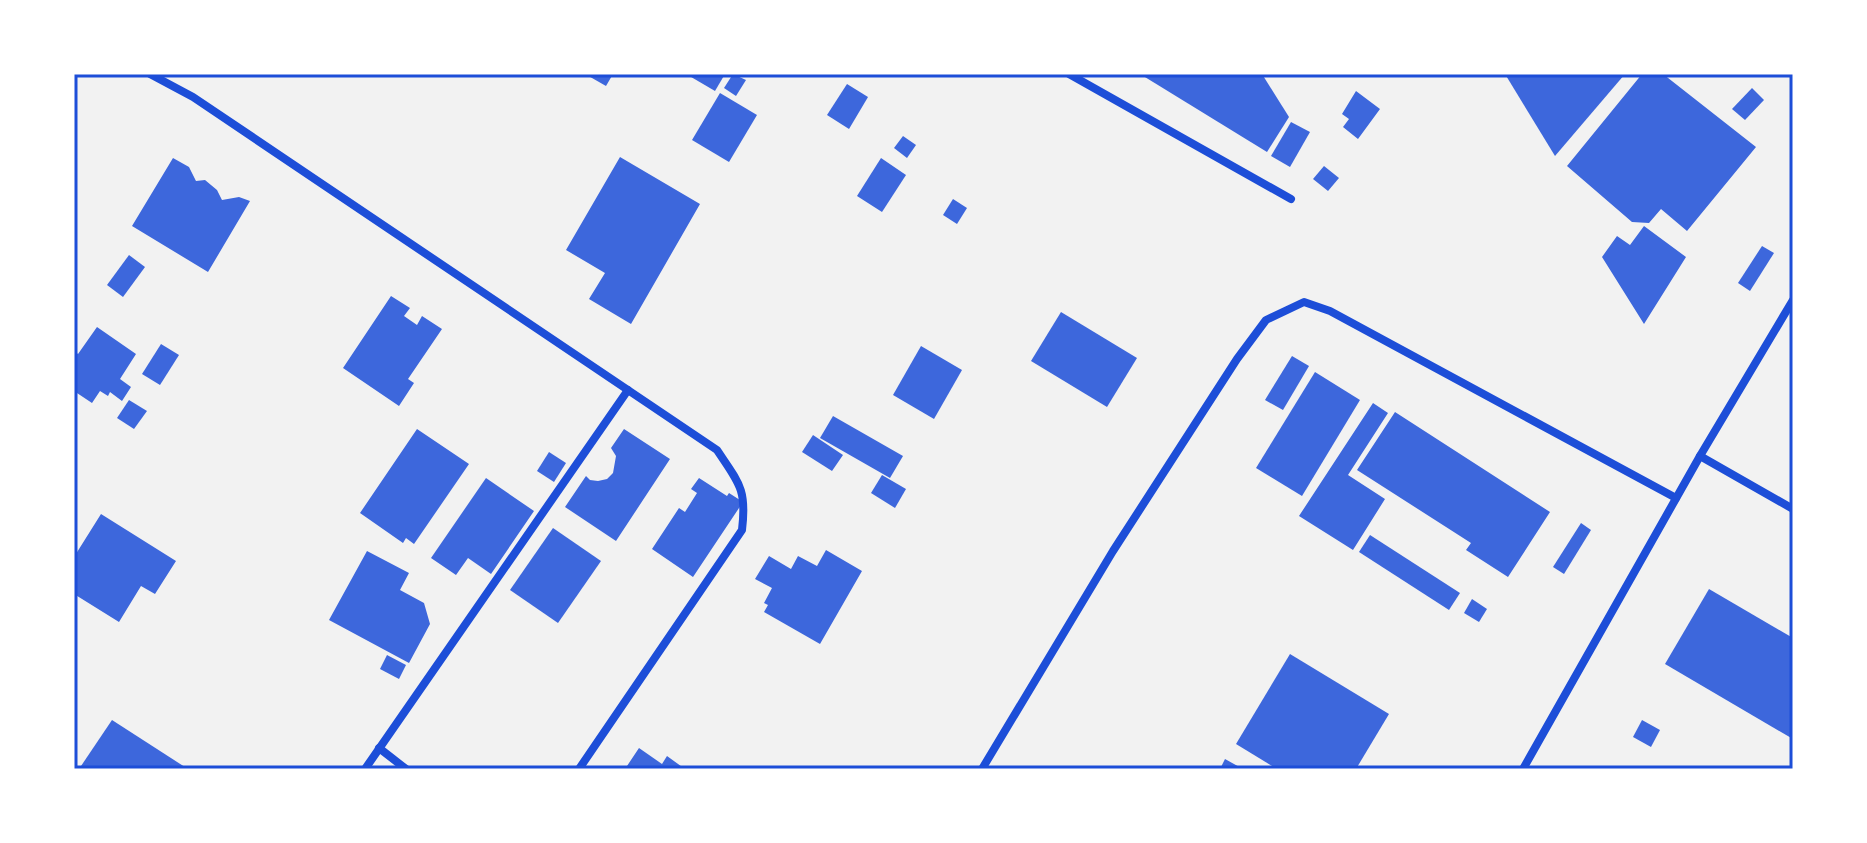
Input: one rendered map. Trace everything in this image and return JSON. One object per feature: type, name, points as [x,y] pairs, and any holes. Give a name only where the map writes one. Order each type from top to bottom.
[{"type":"street","points":[[150,74],[193,97],[717,450],[737,480],[745,503],[742,530],[579,769]]},
{"type":"street","points":[[1069,74],[1291,199]]},
{"type":"street","points":[[1523,769],[1700,456],[1793,300]]},
{"type":"street","points":[[982,769],[1113,551],[1237,359],[1266,320],[1304,302],[1330,311],[1676,498]]},
{"type":"street","points":[[365,769],[628,390]]},
{"type":"street","points":[[1700,456],[1793,509]]},
{"type":"street","points":[[379,748],[406,769]]},
{"type":"building","points":[[585,74],[613,74],[606,86]]},
{"type":"building","points":[[686,74],[725,74],[715,91]]},
{"type":"building","points":[[733,74],[746,80],[736,96],[724,88]]},
{"type":"building","points":[[1140,74],[1262,74],[1289,117],[1267,152]]},
{"type":"building","points":[[1505,74],[1625,74],[1555,156]]},
{"type":"building","points":[[1642,74],[1663,74],[1756,147],[1687,231],[1661,209],[1649,223],[1632,222],[1567,166]]},
{"type":"building","points":[[847,84],[868,97],[849,129],[827,115]]},
{"type":"building","points":[[1752,88],[1764,100],[1745,120],[1732,109]]},
{"type":"building","points":[[1356,91],[1380,109],[1358,139],[1343,127],[1349,119],[1342,114]]},
{"type":"building","points":[[720,93],[757,115],[729,162],[692,140]]},
{"type":"building","points":[[1291,122],[1310,132],[1290,167],[1271,156]]},
{"type":"building","points":[[903,136],[916,145],[907,158],[894,148]]},
{"type":"building","points":[[620,157],[700,204],[631,324],[589,299],[605,273],[566,250]]},
{"type":"building","points":[[173,158],[189,167],[196,181],[205,180],[217,190],[222,200],[239,197],[250,201],[208,272],[132,226]]},
{"type":"building","points":[[881,158],[906,175],[882,212],[857,196]]},
{"type":"building","points":[[1324,166],[1339,178],[1328,191],[1313,179]]},
{"type":"building","points":[[953,199],[967,208],[957,224],[943,215]]},
{"type":"building","points":[[1644,226],[1686,257],[1644,324],[1602,257],[1617,236],[1630,245]]},
{"type":"building","points":[[1762,246],[1774,253],[1750,291],[1738,283]]},
{"type":"building","points":[[129,255],[145,267],[123,297],[107,285]]},
{"type":"building","points":[[391,296],[410,308],[404,316],[417,325],[422,316],[442,329],[408,379],[414,383],[399,406],[343,368]]},
{"type":"building","points":[[1061,312],[1137,358],[1107,407],[1031,361]]},
{"type":"building","points":[[97,327],[136,354],[120,379],[131,387],[122,401],[110,392],[108,396],[100,391],[92,403],[74,391],[74,351],[78,354]]},
{"type":"building","points":[[161,344],[179,355],[160,385],[142,374]]},
{"type":"building","points":[[921,346],[962,370],[934,419],[893,395]]},
{"type":"building","points":[[1292,356],[1309,366],[1283,410],[1265,400]]},
{"type":"building","points":[[1315,372],[1360,400],[1302,496],[1256,468]]},
{"type":"building","points":[[129,400],[147,411],[134,429],[117,418]]},
{"type":"building","points":[[1373,403],[1388,413],[1348,475],[1385,499],[1353,550],[1299,516]]},
{"type":"building","points":[[1395,412],[1550,512],[1508,577],[1466,550],[1471,543],[1357,470]]},
{"type":"building","points":[[833,416],[903,456],[890,478],[820,438]]},
{"type":"building","points":[[417,429],[469,464],[414,544],[406,538],[403,543],[360,513]]},
{"type":"building","points":[[624,429],[670,459],[616,541],[565,507],[586,476],[598,481],[607,479],[613,473],[616,456],[611,448]]},
{"type":"building","points":[[813,435],[843,455],[832,471],[802,452]]},
{"type":"building","points":[[549,452],[566,463],[554,482],[537,471]]},
{"type":"building","points":[[882,475],[906,489],[895,508],[871,493]]},
{"type":"building","points":[[486,478],[534,511],[491,574],[468,558],[456,575],[431,558]]},
{"type":"building","points":[[699,478],[743,502],[693,577],[652,549],[679,508],[685,512],[697,493],[691,489]]},
{"type":"building","points":[[101,514],[176,561],[155,594],[141,586],[119,622],[74,594],[74,557]]},
{"type":"building","points":[[1581,523],[1591,530],[1564,574],[1553,567]]},
{"type":"building","points":[[553,528],[601,561],[558,623],[510,590]]},
{"type":"building","points":[[1370,535],[1460,593],[1449,610],[1359,552]]},
{"type":"building","points":[[826,550],[862,571],[820,644],[764,612],[768,605],[764,603],[772,588],[755,579],[769,556],[791,569],[798,556],[817,566]]},
{"type":"building","points":[[367,551],[409,573],[400,590],[424,603],[430,624],[409,663],[329,620]]},
{"type":"building","points":[[1709,589],[1793,638],[1793,739],[1665,664]]},
{"type":"building","points":[[1472,599],[1487,609],[1479,622],[1464,613]]},
{"type":"building","points":[[1290,654],[1389,714],[1356,769],[1277,769],[1236,744]]},
{"type":"building","points":[[387,655],[406,665],[399,679],[380,669]]},
{"type":"building","points":[[112,720],[188,769],[79,769]]},
{"type":"building","points":[[1642,720],[1660,730],[1651,747],[1633,737]]},
{"type":"building","points":[[639,748],[662,764],[667,756],[685,769],[625,769]]},
{"type":"building","points":[[1225,759],[1243,769],[1220,769]]}]
